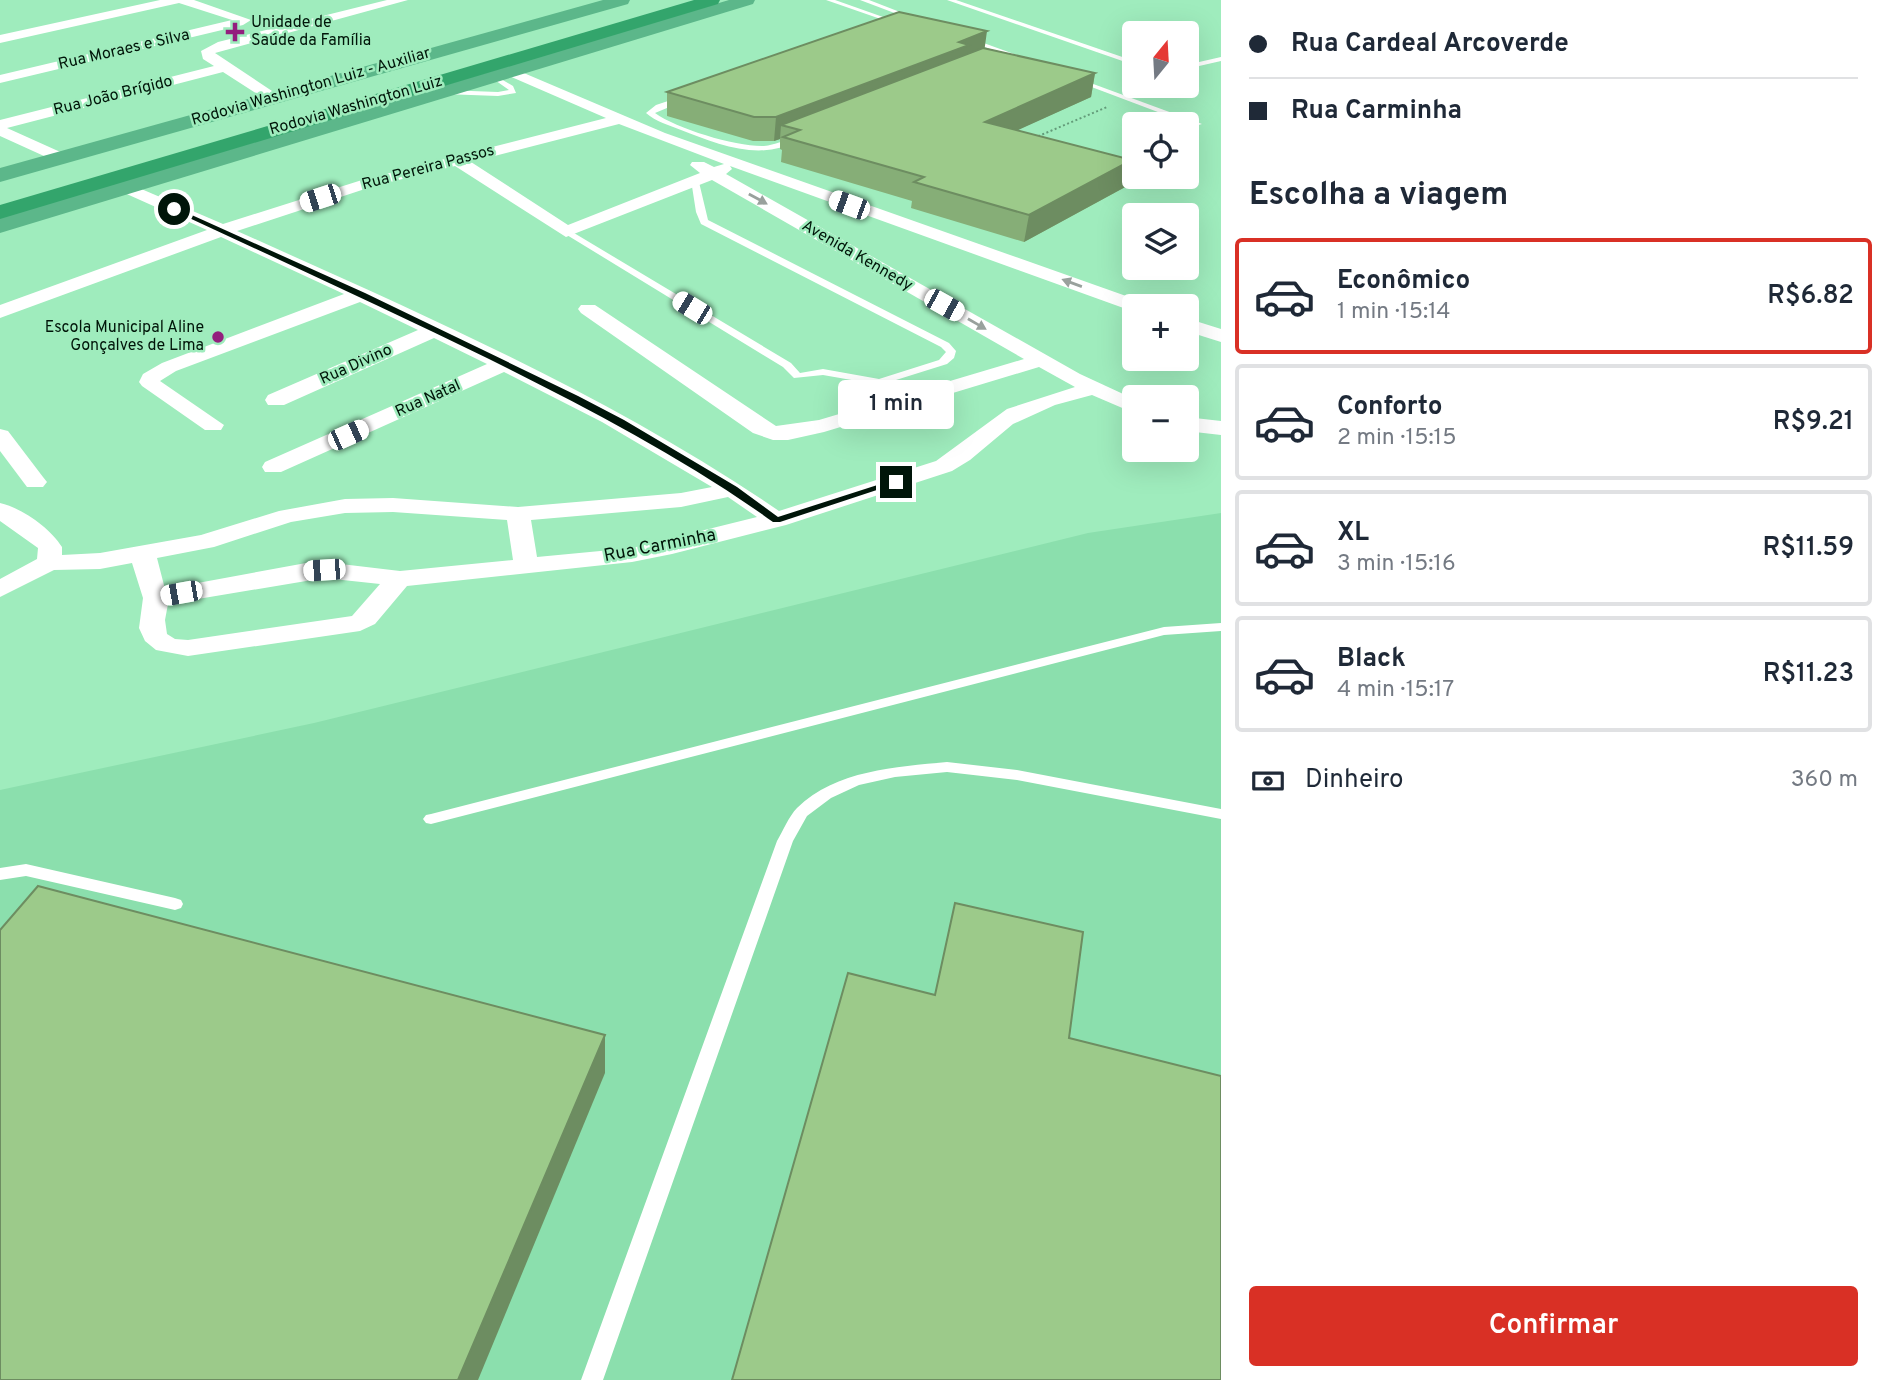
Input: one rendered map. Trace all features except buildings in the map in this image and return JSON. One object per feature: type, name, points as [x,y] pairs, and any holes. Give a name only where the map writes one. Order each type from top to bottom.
[{"type":"highway","name":"Rodovia Washington Luiz - Auxiliar","points":[[0,175],[622,0]]},
{"type":"highway","name":"Rodovia Washington Luiz","points":[[0,190],[656,0]]},
{"type":"highway","name":"Rodovia Washington Luiz","points":[[0,212],[126,182],[712,0]]},
{"type":"highway","points":[[0,226],[126,182],[291,137],[747,0]]},
{"type":"street","points":[[0,39],[179,0],[278,31]]},
{"type":"street","points":[[273,98],[208,56],[208,51],[380,2],[402,0]]},
{"type":"street","name":"Rua Moraes e Silva","points":[[0,79],[247,20]]},
{"type":"street","name":"Rua João Brígido","points":[[0,128],[225,67]]},
{"type":"street","name":"Avenida Kennedy","points":[[503,74],[736,165],[1122,301]]},
{"type":"street","name":"Rua Pereira Passos","points":[[0,312],[223,230],[368,183],[621,119]]},
{"type":"street","points":[[0,128],[61,158]]},
{"type":"street","name":"Avenida Kennedy","points":[[660,136],[704,177],[1122,401]]},
{"type":"street","points":[[457,160],[566,232],[736,165]]},
{"type":"street","points":[[126,182],[506,363],[621,422],[734,489],[777,520]]},
{"type":"street","points":[[213,425],[154,386],[149,382],[150,378],[169,366],[363,294]]},
{"type":"street","points":[[587,309],[761,428],[773,433],[824,425],[1041,360]]},
{"type":"street","points":[[1199,328],[1221,336]]},
{"type":"street","name":"Rua Divino","points":[[276,400],[435,330]]},
{"type":"street","name":"Rua Natal","points":[[273,467],[506,363]]},
{"type":"street","name":"Rua Carminha","points":[[156,598],[306,571],[324,570],[400,579],[632,555],[777,520],[944,466],[964,456],[1005,419],[1027,408],[1093,388]]},
{"type":"street","points":[[1199,425],[1221,428]]},
{"type":"street","points":[[0,436],[35,482]]},
{"type":"street","points":[[0,589],[49,563],[81,563],[205,542],[287,516],[356,505],[518,514],[681,500],[734,489]]},
{"type":"street","points":[[0,510],[42,537],[50,547],[49,563]]},
{"type":"street","points":[[518,514],[526,564]]},
{"type":"street","points":[[143,553],[149,582],[156,598],[150,620],[154,639],[160,645],[188,648],[360,623],[370,616],[383,594],[400,579]]},
{"type":"lane","points":[[829,0],[907,27]]},
{"type":"lane","points":[[863,0],[926,23]]},
{"type":"lane","points":[[950,0],[1122,60]]},
{"type":"lane","points":[[883,28],[896,23]]},
{"type":"lane","points":[[963,41],[1024,64]]},
{"type":"lane","points":[[1199,64],[1221,59]]},
{"type":"lane","points":[[1064,75],[1122,96]]},
{"type":"lane","points":[[1069,86],[1081,90]]},
{"type":"lane","points":[[699,93],[659,107],[650,113],[694,131],[750,147],[776,146],[801,136]]},
{"type":"lane","points":[[1127,98],[1165,112]]},
{"type":"lane","points":[[566,232],[787,365],[798,376],[823,372],[880,382],[943,362],[950,356],[951,351],[945,345],[704,222],[699,215],[704,177]]},
{"type":"lane","points":[[431,819],[1164,631],[1221,627]]},
{"type":"lane","points":[[592,1380],[786,841],[801,813],[826,794],[855,781],[895,772],[947,767],[994,771],[1221,814]]},
{"type":"lane","points":[[0,874],[26,870],[175,904]]},
{"type":"path","points":[[1027,141],[1127,98]]},
{"type":"shaded area","points":[[1221,513],[1221,1380],[0,1380],[0,790],[314,723],[1088,533]]},
{"type":"place","name":"Unidade de Saúde da Família","points":[[235,32]]},
{"type":"place","name":"Escola Municipal Aline Gonçalves de Lima","points":[[218,337]]},
{"type":"route","points":[[174,209],[363,294],[575,398],[734,489],[777,520],[896,482]]}]
